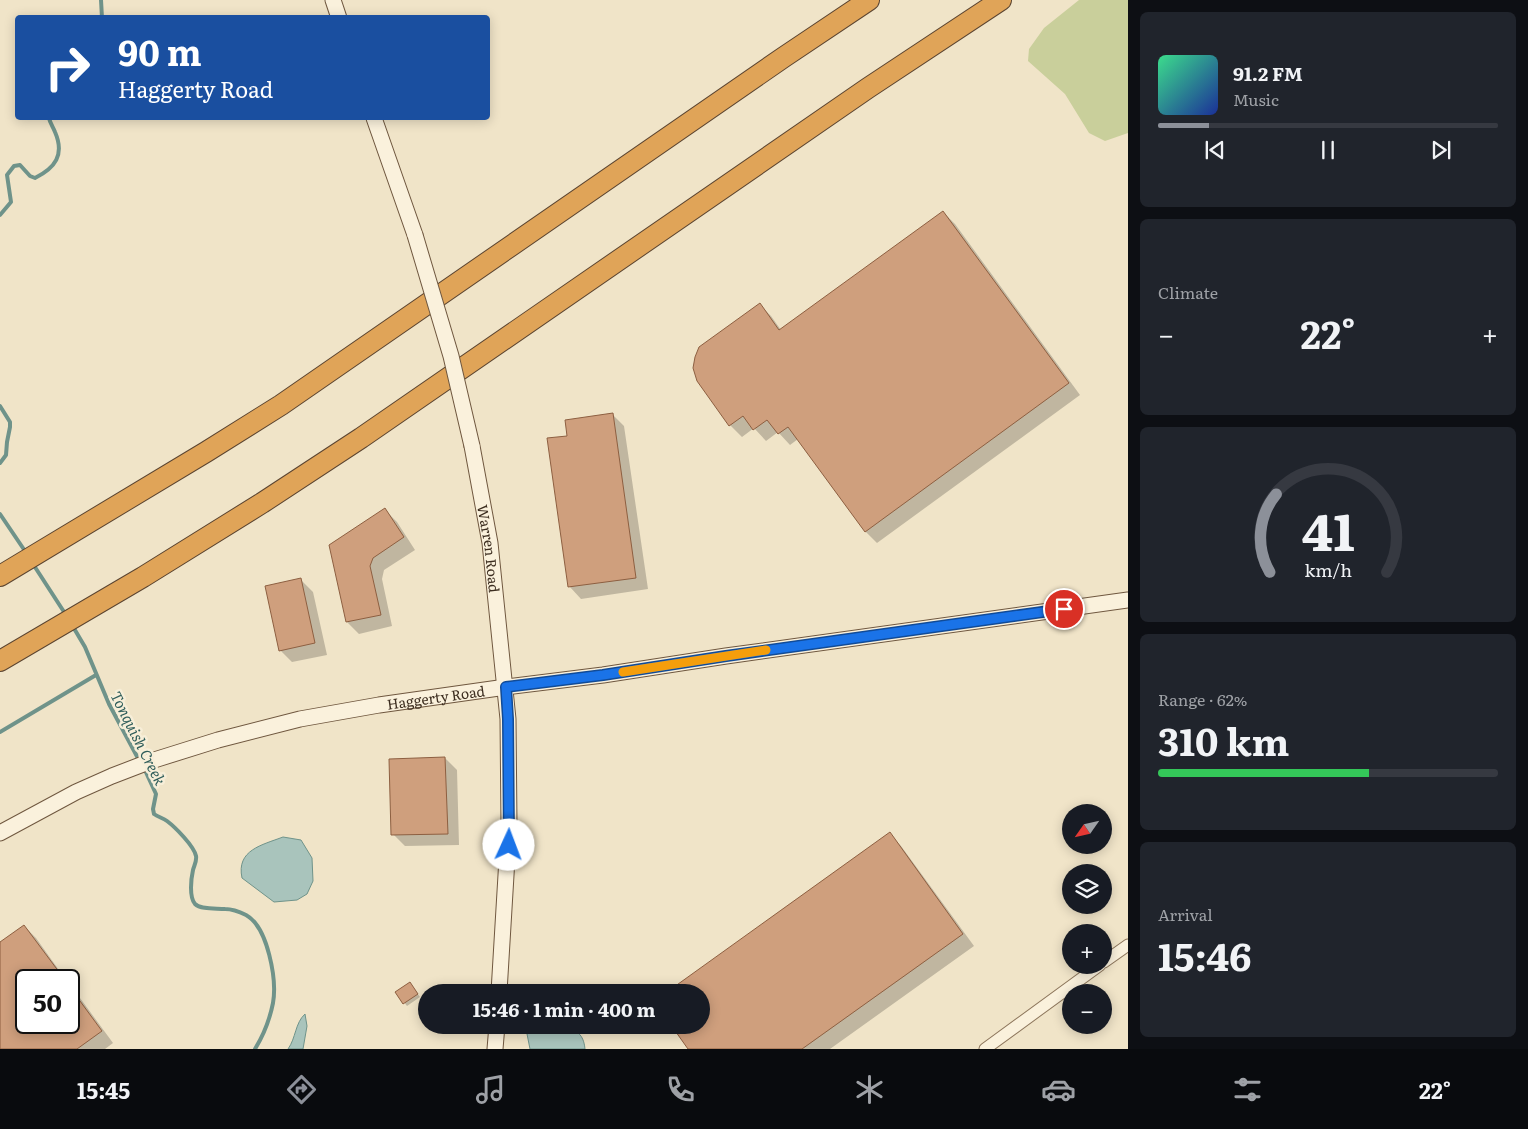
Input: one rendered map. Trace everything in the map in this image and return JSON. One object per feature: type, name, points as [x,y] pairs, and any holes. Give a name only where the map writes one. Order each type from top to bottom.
[{"type":"highway","points":[[0,576],[206,452],[281,404],[776,62],[869,0]]},
{"type":"highway","points":[[0,661],[143,578],[362,438],[868,88],[1001,0]]},
{"type":"main road","points":[[333,0],[338,15]]},
{"type":"main road","name":"Warren Road","points":[[375,120],[415,235],[451,356],[472,446],[490,543],[508,719],[510,825],[500,984]]},
{"type":"main road","name":"Haggerty Road","points":[[0,833],[76,792],[150,761],[218,740],[300,719],[379,705],[1128,600]]},
{"type":"main road","points":[[495,1049],[496,1034]]},
{"type":"street","points":[[1112,956],[1128,944]]},
{"type":"street","points":[[985,1049],[1088,974]]},
{"type":"green space","points":[[1079,0],[1128,0],[1128,133],[1105,141],[1089,133],[1065,94],[1028,61],[1029,49],[1044,28]]},
{"type":"water","points":[[283,837],[301,840],[312,858],[313,881],[307,894],[297,900],[274,902],[242,878],[241,869],[243,861],[252,850]]},
{"type":"water","points":[[305,1014],[307,1026],[303,1049],[288,1049],[299,1022]]},
{"type":"water","points":[[527,1034],[579,1034],[584,1042],[585,1049],[530,1049]]},
{"type":"building","points":[[943,211],[1069,383],[865,532],[788,427],[778,434],[767,420],[753,430],[743,416],[729,426],[697,381],[693,368],[695,357],[699,347],[760,303],[779,330]]},
{"type":"building","points":[[613,413],[636,578],[568,587],[547,438],[567,436],[565,420]]},
{"type":"building","points":[[385,508],[404,537],[373,558],[370,566],[381,615],[346,622],[329,545]]},
{"type":"building","points":[[301,578],[315,643],[279,651],[265,586]]},
{"type":"building","points":[[445,757],[448,834],[391,835],[389,759]]},
{"type":"building","points":[[890,832],[963,934],[802,1049],[688,1049],[677,1034],[710,1034],[710,984],[678,984]]},
{"type":"building","points":[[24,925],[57,969],[15,969],[15,1034],[80,1034],[80,1001],[102,1031],[77,1049],[0,1049],[0,942]]},
{"type":"building","points":[[410,982],[418,994],[403,1004],[395,992]]},
{"type":"waterway","name":"Tonquish Creek","points":[[101,0],[102,15]]},
{"type":"waterway","name":"Tonquish Creek","points":[[0,215],[11,202],[7,175],[14,166],[20,165],[30,176],[35,178],[48,170],[56,160],[59,147],[58,140],[50,120]]},
{"type":"waterway","name":"Tonquish Creek","points":[[0,406],[10,422],[6,455],[0,463]]},
{"type":"waterway","name":"Tonquish Creek","points":[[0,514],[27,554]]},
{"type":"waterway","name":"Tonquish Creek","points":[[33,564],[66,615]]},
{"type":"waterway","name":"Tonquish Creek","points":[[72,625],[85,647],[109,704],[140,762]]},
{"type":"waterway","points":[[0,732],[96,675]]},
{"type":"waterway","name":"Tonquish Creek","points":[[144,768],[156,794],[154,814],[175,828],[195,852],[196,860],[191,888],[195,904],[205,908],[233,910],[246,915],[254,921],[265,942],[272,968],[274,993],[266,1027],[255,1049]]},
{"type":"slow traffic","points":[[623,672],[766,650]]},
{"type":"route","points":[[509,845],[506,687],[603,675],[1064,609]]}]
